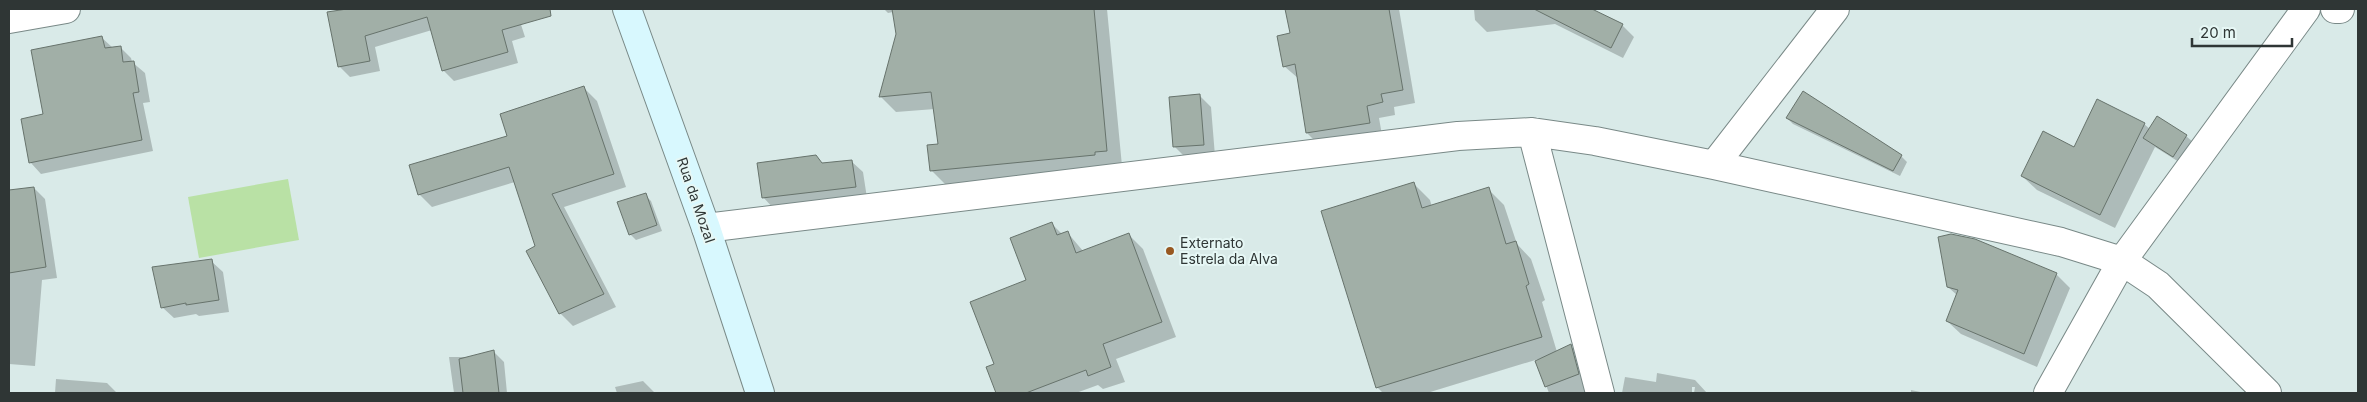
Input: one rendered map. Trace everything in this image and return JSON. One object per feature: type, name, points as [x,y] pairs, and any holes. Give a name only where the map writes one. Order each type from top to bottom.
[{"type":"main road","name":"Rua da Mozal","points":[[627,9],[706,228],[760,393]]},
{"type":"street","points":[[9,19],[66,9]]},
{"type":"street","points":[[1714,165],[1835,9]]},
{"type":"street","points":[[2048,393],[2122,261],[2306,9]]},
{"type":"street","points":[[2335,9],[2340,9]]},
{"type":"street","points":[[706,228],[1448,137],[1532,132],[1595,141],[1714,165],[2061,242],[2122,261],[2158,286],[2267,393]]},
{"type":"street","points":[[1532,132],[1600,393]]},
{"type":"green space","points":[[288,179],[299,240],[199,258],[188,197]]},
{"type":"building","points":[[347,9],[550,9],[551,16],[502,30],[508,52],[442,71],[427,17],[365,36],[370,61],[338,67],[327,12]]},
{"type":"building","points":[[892,9],[1094,9],[1107,151],[1095,152],[1095,155],[930,171],[927,145],[938,144],[931,92],[879,97],[896,34]]},
{"type":"building","points":[[1285,9],[1389,9],[1403,90],[1381,94],[1383,102],[1367,106],[1370,123],[1306,133],[1295,64],[1283,67],[1277,36],[1290,33]]},
{"type":"building","points":[[1534,9],[1592,9],[1623,24],[1611,48]]},
{"type":"building","points":[[102,36],[105,48],[121,46],[123,62],[134,61],[139,92],[133,93],[142,140],[29,163],[21,119],[43,114],[31,50]]},
{"type":"building","points":[[584,86],[614,174],[552,194],[604,294],[559,314],[526,251],[535,246],[509,167],[418,195],[409,165],[507,136],[500,114]]},
{"type":"building","points":[[1803,91],[1902,155],[1893,171],[1786,118]]},
{"type":"building","points":[[1200,94],[1204,145],[1173,147],[1169,97]]},
{"type":"building","points":[[2097,99],[2145,123],[2100,215],[2021,176],[2043,131],[2074,147]]},
{"type":"building","points":[[2157,116],[2187,135],[2173,157],[2143,138]]},
{"type":"building","points":[[816,155],[822,163],[852,160],[856,187],[762,198],[757,163]]},
{"type":"building","points":[[1414,182],[1422,208],[1489,187],[1506,244],[1516,241],[1529,284],[1526,286],[1542,337],[1376,388],[1321,211]]},
{"type":"building","points":[[34,187],[46,267],[9,273],[9,190]]},
{"type":"building","points":[[646,193],[657,225],[629,235],[617,202]]},
{"type":"building","points":[[1052,222],[1057,235],[1068,231],[1076,253],[1129,233],[1162,322],[1103,344],[1111,367],[1088,376],[1086,370],[1026,393],[996,393],[986,367],[994,364],[970,302],[1026,280],[1010,238]]},
{"type":"building","points":[[1951,234],[1975,239],[2057,273],[2024,354],[1946,321],[1958,290],[1947,287],[1938,237]]},
{"type":"building","points":[[212,259],[219,300],[186,305],[186,303],[161,308],[152,267]]},
{"type":"building","points":[[1571,344],[1579,374],[1545,387],[1535,361]]},
{"type":"building","points":[[494,350],[499,393],[463,393],[459,359]]},
{"type":"place","name":"Externato Estrela da Alva","points":[[1170,251]]}]
